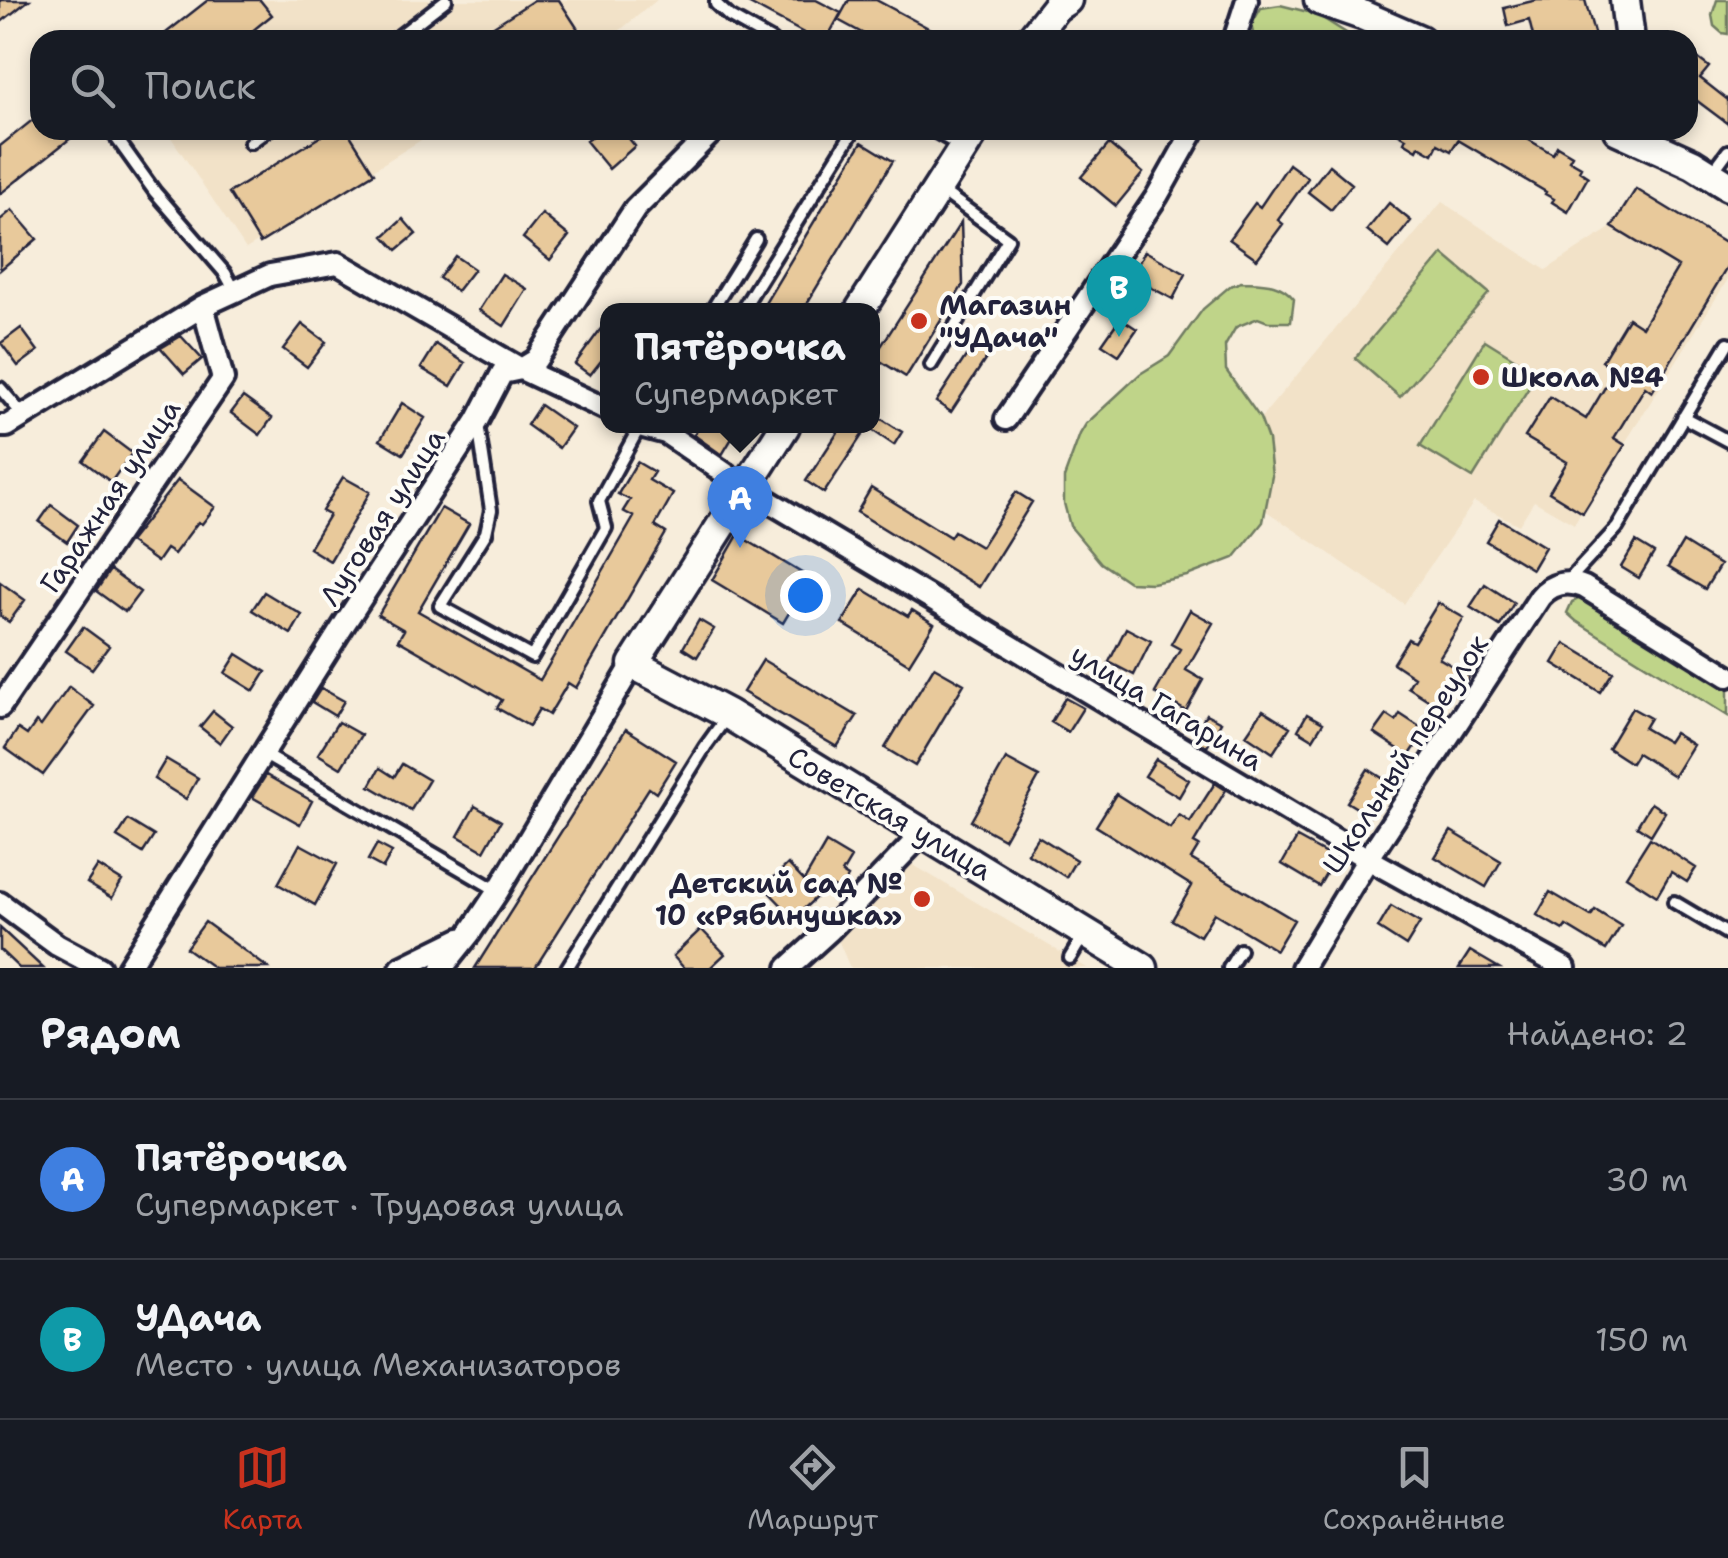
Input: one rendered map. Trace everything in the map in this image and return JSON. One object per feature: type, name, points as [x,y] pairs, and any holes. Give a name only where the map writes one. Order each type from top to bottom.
[{"type":"street","points":[[1038,30],[1056,7],[1068,0]]},
{"type":"street","points":[[1237,30],[1247,0]]},
{"type":"street","points":[[1319,0],[1397,30]]},
{"type":"street","points":[[1625,0],[1629,30]]},
{"type":"street","name":"Луговая улица","points":[[128,968],[477,421],[502,373],[521,369],[536,360],[634,210],[704,140]]},
{"type":"street","points":[[865,303],[969,140]]},
{"type":"street","points":[[1006,419],[1157,196],[1188,140]]},
{"type":"street","points":[[1638,140],[1710,175]]},
{"type":"street","points":[[1676,140],[1710,175]]},
{"type":"street","points":[[0,426],[24,416],[203,306],[270,275],[338,262],[521,369],[600,406]]},
{"type":"street","name":"Гаражная улица","points":[[0,708],[223,379],[203,306]]},
{"type":"street","name":"улица Гагарина","points":[[673,433],[744,487],[1368,859],[1565,968]]},
{"type":"street","points":[[442,968],[498,890],[633,664],[780,433]]},
{"type":"street","points":[[1566,582],[1584,587],[1728,676]]},
{"type":"street","name":"Школьный переулок","points":[[1302,968],[1368,859],[1540,597],[1552,586],[1566,582]]},
{"type":"street","name":"Советская улица","points":[[633,664],[728,714],[1143,968]]},
{"type":"street","points":[[788,968],[923,833]]},
{"type":"street","points":[[0,903],[56,944],[100,968]]},
{"type":"street","points":[[401,968],[470,934]]},
{"type":"lane","points":[[407,30],[446,0]]},
{"type":"lane","points":[[716,0],[730,17],[754,30]]},
{"type":"lane","points":[[119,140],[154,192],[225,273],[235,291]]},
{"type":"lane","points":[[250,143],[254,140]]},
{"type":"lane","points":[[746,303],[848,140]]},
{"type":"lane","points":[[1710,175],[1728,151]]},
{"type":"lane","points":[[931,365],[1008,239],[939,189]]},
{"type":"lane","points":[[716,303],[756,240]]},
{"type":"lane","points":[[1566,582],[1617,528],[1728,343]]},
{"type":"lane","points":[[0,388],[24,416]]},
{"type":"lane","points":[[1683,417],[1728,441]]},
{"type":"lane","points":[[477,421],[490,510],[486,534],[440,606],[532,657],[606,528],[599,501],[636,433]]},
{"type":"lane","points":[[568,968],[728,714]]},
{"type":"lane","points":[[263,754],[498,890]]},
{"type":"lane","points":[[1674,902],[1728,934]]},
{"type":"lane","points":[[1070,958],[1085,932]]},
{"type":"lane","points":[[1229,968],[1240,950]]},
{"type":"shaded area","points":[[208,0],[657,0],[620,30],[177,30]]},
{"type":"shaded area","points":[[173,140],[421,140],[246,249]]},
{"type":"shaded area","name":"Школа №4","points":[[1636,189],[1728,247],[1728,279],[1574,524],[1534,501],[1519,525],[1474,502],[1404,604],[1213,475],[1442,202],[1546,270],[1612,227]]},
{"type":"shaded area","name":"Детский сад № 10 «Рябинушка»","points":[[910,863],[1087,968],[850,968],[836,935]]},
{"type":"green space","points":[[1717,0],[1728,0],[1728,34],[1714,26],[1712,15]]},
{"type":"green space","points":[[1280,5],[1316,14],[1341,30],[1252,30],[1251,25],[1261,8]]},
{"type":"green space","points":[[1443,254],[1489,293],[1400,397],[1355,358]]},
{"type":"green space","points":[[1241,282],[1277,286],[1294,299],[1291,322],[1258,318],[1236,327],[1225,346],[1226,370],[1260,418],[1268,440],[1272,476],[1263,522],[1234,558],[1187,576],[1152,583],[1129,582],[1101,563],[1070,526],[1064,503],[1064,478],[1080,434],[1140,374],[1169,356],[1203,309],[1230,286]]},
{"type":"green space","points":[[1485,340],[1538,373],[1473,478],[1420,446]]},
{"type":"green space","points":[[1583,597],[1728,685],[1728,716],[1576,621],[1567,613],[1572,602]]},
{"type":"building","points":[[0,0],[29,0],[0,23]]},
{"type":"building","points":[[208,0],[260,0],[272,15],[253,30],[170,30]]},
{"type":"building","points":[[534,0],[559,0],[578,30],[488,30]]},
{"type":"building","points":[[742,0],[816,0],[841,13],[832,30],[798,30]]},
{"type":"building","points":[[849,0],[876,0],[932,30],[856,30],[838,20]]},
{"type":"building","points":[[1537,0],[1585,0],[1593,30],[1532,30],[1529,20],[1508,26],[1504,8]]},
{"type":"building","points":[[1698,59],[1709,67],[1700,78],[1728,100],[1728,124],[1698,102]]},
{"type":"building","points":[[30,122],[30,140],[68,140],[0,194],[0,146]]},
{"type":"building","points":[[315,140],[353,140],[374,173],[260,243],[229,193]]},
{"type":"building","points":[[630,140],[635,146],[609,169],[586,141]]},
{"type":"building","points":[[1458,140],[1451,151],[1438,144],[1433,154],[1404,142]]},
{"type":"building","points":[[1458,140],[1529,140],[1553,154],[1557,146],[1572,155],[1569,160],[1588,177],[1568,212],[1552,202],[1554,199]]},
{"type":"building","points":[[862,142],[893,161],[807,303],[765,303]]},
{"type":"building","points":[[1109,144],[1143,173],[1116,206],[1081,177]]},
{"type":"building","points":[[1289,164],[1308,178],[1278,220],[1283,224],[1257,259],[1229,239],[1255,203],[1260,207]]},
{"type":"building","points":[[1329,165],[1352,184],[1331,210],[1308,192]]},
{"type":"building","points":[[1636,189],[1728,245],[1728,266],[1652,392],[1645,387],[1614,438],[1625,445],[1583,513],[1549,492],[1567,462],[1525,437],[1550,397],[1586,419],[1616,369],[1602,361],[1628,318],[1642,327],[1678,267],[1612,227]]},
{"type":"building","points":[[1389,203],[1411,221],[1389,248],[1367,230]]},
{"type":"building","points":[[12,210],[37,239],[0,270],[0,220]]},
{"type":"building","points":[[542,214],[569,236],[550,260],[523,238]]},
{"type":"building","points":[[403,219],[416,234],[397,250],[384,236]]},
{"type":"building","name":"Магазин \"УДача\"","points":[[961,222],[963,285],[906,377],[880,361],[880,348]]},
{"type":"building","points":[[1145,251],[1186,274],[1173,299],[1131,277]]},
{"type":"building","points":[[455,256],[474,269],[457,291],[439,278]]},
{"type":"building","points":[[502,274],[527,289],[504,326],[479,310]]},
{"type":"building","points":[[1120,318],[1137,329],[1119,355],[1102,344]]},
{"type":"building","points":[[302,324],[326,342],[307,367],[283,349]]},
{"type":"building","points":[[21,328],[38,351],[18,366],[1,343]]},
{"type":"building","points":[[600,330],[600,362],[590,375],[575,364]]},
{"type":"building","points":[[181,336],[202,359],[184,374],[161,348]]},
{"type":"building","points":[[436,344],[465,363],[451,386],[421,368]]},
{"type":"building","points":[[974,344],[989,354],[951,412],[936,402]]},
{"type":"building","points":[[243,397],[272,418],[260,435],[231,413]]},
{"type":"building","points":[[402,403],[425,418],[403,454],[380,440]]},
{"type":"building","points":[[540,405],[573,428],[559,448],[527,425]]},
{"type":"building","points":[[880,418],[902,432],[894,445],[876,433],[880,433]]},
{"type":"building","points":[[104,432],[132,453],[111,482],[83,461]]},
{"type":"building","points":[[731,433],[734,435],[722,455],[694,435]]},
{"type":"building","points":[[837,433],[863,433],[824,493],[806,481]]},
{"type":"building","points":[[637,462],[654,472],[649,480],[673,494],[655,526],[666,533],[576,688],[568,683],[549,715],[539,709],[529,726],[497,708],[502,700],[398,640],[404,630],[378,615],[441,508],[469,524],[418,611],[540,680],[634,517],[623,511],[630,500],[618,494]]},
{"type":"building","points":[[343,477],[370,492],[330,561],[309,548],[329,515],[322,511]]},
{"type":"building","points":[[178,480],[215,507],[174,554],[166,549],[157,562],[129,542]]},
{"type":"building","points":[[871,488],[950,537],[954,531],[981,547],[1016,492],[1032,502],[979,587],[857,512]]},
{"type":"building","points":[[51,505],[78,525],[67,542],[39,522]]},
{"type":"building","points":[[1499,519],[1545,547],[1532,569],[1486,541]]},
{"type":"building","points":[[738,535],[810,578],[783,623],[712,580]]},
{"type":"building","points":[[1636,542],[1654,553],[1639,578],[1621,567]]},
{"type":"building","points":[[1683,542],[1720,565],[1705,589],[1668,567]]},
{"type":"building","points":[[110,570],[140,592],[125,612],[96,591]]},
{"type":"building","points":[[0,582],[25,600],[9,622],[0,616]]},
{"type":"building","points":[[1485,584],[1514,603],[1500,626],[1470,607]]},
{"type":"building","points":[[863,589],[908,616],[912,610],[934,624],[909,664],[842,623]]},
{"type":"building","points":[[264,592],[302,615],[291,634],[252,610]]},
{"type":"building","points":[[1438,603],[1464,618],[1439,658],[1469,676],[1460,691],[1446,682],[1433,703],[1408,687],[1414,677],[1393,663],[1408,639],[1414,642]]},
{"type":"building","points":[[1190,610],[1213,623],[1186,670],[1203,680],[1186,711],[1155,693],[1180,649],[1171,644]]},
{"type":"building","points":[[699,620],[714,629],[697,657],[683,648]]},
{"type":"building","points":[[83,627],[109,646],[92,669],[66,651]]},
{"type":"building","points":[[1126,628],[1151,641],[1134,675],[1109,662]]},
{"type":"building","points":[[1565,643],[1613,672],[1600,692],[1553,663]]},
{"type":"building","points":[[237,654],[266,672],[254,691],[225,673]]},
{"type":"building","points":[[763,660],[857,716],[837,747],[743,692]]},
{"type":"building","points":[[934,667],[964,684],[915,766],[885,748]]},
{"type":"building","points":[[69,687],[94,706],[43,775],[5,748],[18,729],[27,735],[36,722],[41,726]]},
{"type":"building","points":[[321,688],[344,701],[335,716],[312,702]]},
{"type":"building","points":[[1065,698],[1083,708],[1068,732],[1051,722]]},
{"type":"building","points":[[1632,708],[1650,718],[1644,728],[1668,742],[1674,733],[1693,745],[1674,776],[1637,753],[1631,763],[1608,748]]},
{"type":"building","points":[[1263,710],[1290,727],[1273,753],[1246,735]]},
{"type":"building","points":[[213,711],[232,726],[220,743],[200,727]]},
{"type":"building","points":[[1206,714],[1221,722],[1207,747],[1193,738]]},
{"type":"building","points":[[1307,714],[1323,723],[1313,739],[1298,730]]},
{"type":"building","points":[[1400,714],[1426,731],[1409,756],[1374,733],[1387,715],[1396,721]]},
{"type":"building","points":[[338,722],[361,735],[341,768],[318,754]]},
{"type":"building","points":[[626,729],[676,761],[656,793],[649,788],[535,968],[475,968]]},
{"type":"building","points":[[166,759],[198,778],[186,799],[154,779]]},
{"type":"building","points":[[1006,759],[1039,777],[1004,839],[971,821]]},
{"type":"building","points":[[1156,759],[1189,780],[1179,797],[1145,776]]},
{"type":"building","points":[[402,764],[429,780],[411,810],[370,786],[380,768],[394,777]]},
{"type":"building","points":[[1368,769],[1390,783],[1370,816],[1347,802]]},
{"type":"building","points":[[266,775],[312,801],[300,824],[252,797]]},
{"type":"building","points":[[1215,783],[1226,790],[1194,843],[1199,846],[1191,859],[1294,920],[1276,950],[1214,913],[1200,936],[1172,920],[1192,886],[1096,826],[1116,794],[1170,828],[1179,815],[1190,822]]},
{"type":"building","points":[[1651,803],[1665,812],[1651,835],[1637,826]]},
{"type":"building","points":[[475,806],[501,821],[484,851],[458,836]]},
{"type":"building","points":[[128,820],[154,836],[143,853],[117,837]]},
{"type":"building","points":[[1451,831],[1501,861],[1486,887],[1435,857]]},
{"type":"building","points":[[1038,836],[1076,860],[1066,877],[1027,853]]},
{"type":"building","points":[[1297,838],[1335,859],[1319,886],[1282,864]]},
{"type":"building","points":[[1650,838],[1696,868],[1687,882],[1671,872],[1657,896],[1626,876]]},
{"type":"building","points":[[826,843],[851,858],[842,873],[848,877],[840,891],[834,887],[831,892],[825,889],[794,918],[764,887],[788,864],[804,881]]},
{"type":"building","points":[[300,844],[337,864],[315,905],[278,884]]},
{"type":"building","points":[[377,844],[392,852],[383,868],[368,860]]},
{"type":"building","points":[[98,866],[122,881],[112,898],[87,883]]},
{"type":"building","points":[[1550,892],[1591,916],[1595,910],[1621,926],[1606,950],[1566,926],[1563,930],[1537,915]]},
{"type":"building","points":[[1391,906],[1420,923],[1406,946],[1378,928]]},
{"type":"building","points":[[205,922],[268,968],[214,968],[186,948]]},
{"type":"building","points":[[0,928],[43,968],[19,968],[0,950]]},
{"type":"building","points":[[701,929],[725,954],[710,968],[684,968],[673,956]]},
{"type":"building","points":[[1470,951],[1499,968],[1459,968]]},
{"type":"place","name":"Магазин \"УДача\"","points":[[919,321]]},
{"type":"place","name":"УДача","points":[[1119,337]]},
{"type":"place","name":"Школа №4","points":[[1481,377]]},
{"type":"place","name":"Пятёрочка","points":[[740,548]]},
{"type":"place","name":"Детский сад № 10 «Рябинушка»","points":[[922,899]]}]
